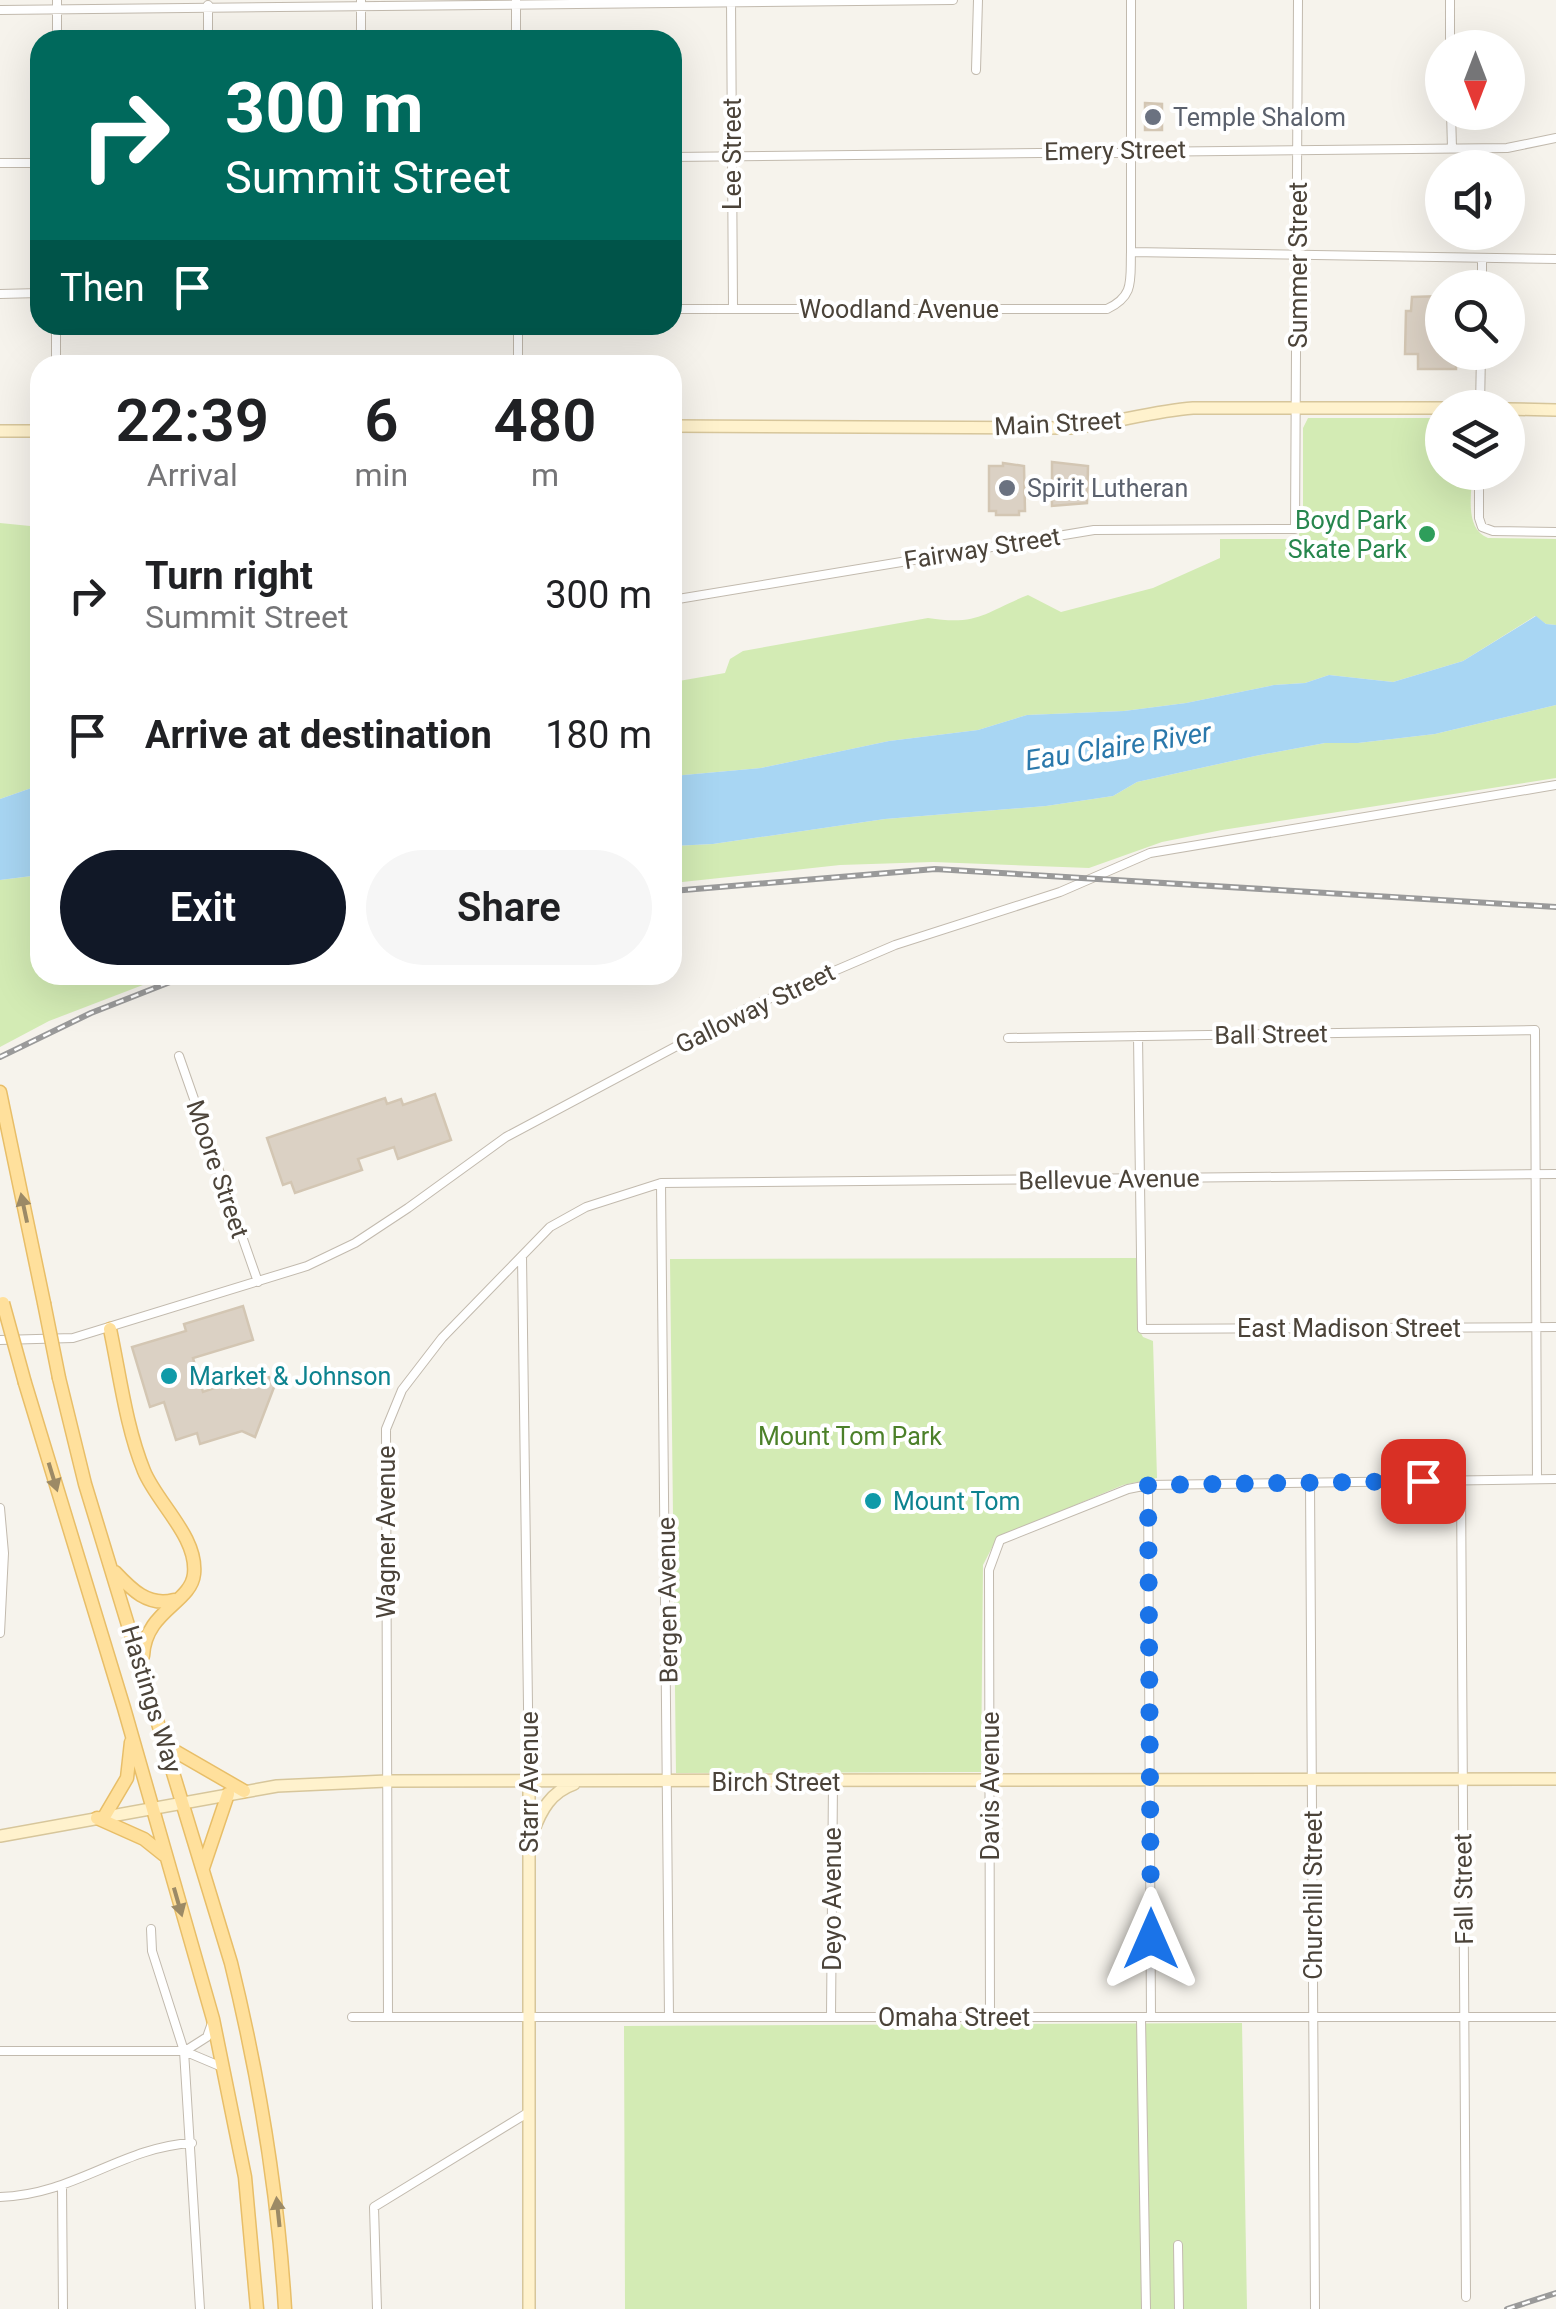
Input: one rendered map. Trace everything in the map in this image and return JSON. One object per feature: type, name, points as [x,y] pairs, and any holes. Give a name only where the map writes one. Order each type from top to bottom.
[{"type":"main road","name":"Main Street","points":[[682,426],[1071,428],[1118,424],[1166,410],[1425,408]]},
{"type":"main road","points":[[1525,409],[1556,410]]},
{"type":"main road","points":[[0,430],[30,430]]},
{"type":"main road","name":"Hastings Way","points":[[0,1093],[85,1484],[166,1746],[250,2041],[274,2175],[286,2309]]},
{"type":"main road","name":"Hastings Way","points":[[2,1295],[213,2019],[245,2177],[257,2309]]},
{"type":"main road","points":[[110,1329],[144,1472],[191,1551],[193,1579],[159,1615],[144,1642],[144,1673]]},
{"type":"main road","points":[[113,1570],[143,1597],[167,1602],[176,1599]]},
{"type":"main road","points":[[132,1735],[127,1778],[100,1818],[144,1839],[166,1856]]},
{"type":"main road","points":[[166,1746],[244,1790]]},
{"type":"main road","name":"Birch Street","points":[[0,1836],[244,1790],[387,1780],[1556,1779]]},
{"type":"main road","name":"Starr Avenue","points":[[530,1782],[530,2309]]},
{"type":"main road","points":[[530,1841],[547,1802],[562,1789],[581,1782]]},
{"type":"main road","points":[[202,1870],[228,1794]]},
{"type":"street","points":[[0,10],[56,5],[208,3],[953,0]]},
{"type":"street","points":[[976,70],[978,0]]},
{"type":"street","points":[[1131,0],[1131,252],[1556,259]]},
{"type":"street","name":"Summer Street","points":[[1295,529],[1300,255],[1298,0]]},
{"type":"street","points":[[1450,0],[1450,30]]},
{"type":"street","name":"Lee Street","points":[[731,1],[732,308]]},
{"type":"street","points":[[360,2],[361,30]]},
{"type":"street","points":[[516,2],[516,30]]},
{"type":"street","points":[[208,3],[208,30]]},
{"type":"street","points":[[1452,130],[1452,148]]},
{"type":"street","name":"Emery Street","points":[[682,157],[1506,148],[1556,138]]},
{"type":"street","points":[[0,163],[30,163]]},
{"type":"street","name":"Woodland Avenue","points":[[682,309],[1107,309],[1124,301],[1129,290],[1131,252]]},
{"type":"street","points":[[1482,258],[1482,270]]},
{"type":"street","points":[[0,294],[30,294]]},
{"type":"street","points":[[1479,490],[1482,527],[1493,531],[1556,532]]},
{"type":"street","name":"Fairway Street","points":[[682,598],[1094,530],[1295,529]]},
{"type":"street","name":"Galloway Street","points":[[0,1340],[73,1338],[307,1266],[355,1243],[480,1154],[576,1096],[750,1006],[895,945],[1060,892],[1114,867],[1170,848],[1556,785]]},
{"type":"street","name":"Ball Street","points":[[1008,1038],[1535,1030],[1535,1174]]},
{"type":"street","points":[[1138,1036],[1140,1179]]},
{"type":"street","name":"Moore Street","points":[[179,1056],[258,1282]]},
{"type":"street","points":[[1535,1174],[1537,1480]]},
{"type":"street","name":"Bellevue Avenue","points":[[661,1183],[1556,1174]]},
{"type":"street","name":"East Madison Street","points":[[1140,1179],[1142,1329],[1556,1327]]},
{"type":"street","name":"Wagner Avenue","points":[[388,2017],[386,1429],[402,1390],[442,1338],[550,1227],[586,1207],[661,1183]]},
{"type":"street","name":"Bergen Avenue","points":[[661,1183],[669,2017]]},
{"type":"street","name":"Starr Avenue","points":[[522,1256],[530,1782]]},
{"type":"street","points":[[1146,2309],[1148,1485],[1556,1479]]},
{"type":"street","name":"Churchill Street","points":[[1310,1481],[1315,2309]]},
{"type":"street","name":"Fall Street","points":[[1461,1481],[1466,2297]]},
{"type":"street","name":"Davis Avenue","points":[[990,2017],[992,1556],[1000,1540],[1128,1489],[1148,1485]]},
{"type":"street","points":[[0,1508],[4,1553],[0,1632]]},
{"type":"street","name":"Deyo Avenue","points":[[831,2017],[832,1782]]},
{"type":"street","points":[[151,1929],[152,1951],[184,2051],[200,2309]]},
{"type":"street","name":"Omaha Street","points":[[352,2018],[1556,2017]]},
{"type":"street","points":[[184,2051],[207,2037],[213,2019]]},
{"type":"street","points":[[0,2051],[184,2051],[223,2068]]},
{"type":"street","points":[[377,2309],[374,2206],[529,2112]]},
{"type":"street","points":[[0,2197],[35,2196],[156,2147],[192,2143]]},
{"type":"street","points":[[62,2186],[64,2309]]},
{"type":"street","points":[[1178,2245],[1180,2309]]},
{"type":"green space","points":[[1308,418],[1425,418],[1425,490],[1472,490],[1472,519],[1488,538],[1556,539],[1556,625],[1546,624],[1535,616],[1463,661],[1393,682],[1329,675],[1305,683],[1274,685],[1186,703],[1124,711],[1027,715],[978,730],[889,741],[761,768],[682,775],[682,680],[725,673],[730,659],[743,651],[928,618],[971,619],[1028,595],[1061,612],[1153,588],[1220,558],[1220,539],[1298,539],[1303,517],[1303,428]]},
{"type":"green space","points":[[0,523],[30,526],[30,788],[0,799]]},
{"type":"green space","points":[[1556,705],[1556,778],[1222,830],[1162,842],[1089,868],[933,862],[840,865],[682,882],[682,846],[885,819],[1046,806],[1113,796],[1137,782],[1325,743],[1435,734]]},
{"type":"green space","points":[[30,876],[30,985],[143,985],[49,1021],[0,1047],[0,880]]},
{"type":"green space","name":"Mount Tom Park","points":[[1137,1258],[1138,1328],[1143,1337],[1153,1341],[1157,1478],[1123,1485],[997,1538],[983,1565],[981,1772],[676,1773],[670,1259]]},
{"type":"green space","points":[[1242,2023],[1247,2309],[625,2309],[624,2026]]},
{"type":"water","name":"Eau Claire River","points":[[1536,616],[1546,624],[1556,625],[1556,705],[1435,734],[1325,743],[1255,756],[1137,782],[1113,796],[1046,806],[885,819],[682,846],[682,775],[761,768],[889,741],[978,730],[1027,715],[1124,711],[1186,703],[1274,685],[1305,683],[1329,675],[1393,682],[1463,661]]},
{"type":"water","points":[[30,788],[30,876],[0,880],[0,799]]},
{"type":"building","name":"Temple Shalom","points":[[1145,103],[1162,104],[1162,130],[1145,130]]},
{"type":"building","points":[[1412,297],[1425,297],[1425,369],[1418,369],[1418,354],[1405,354],[1406,311],[1411,311]]},
{"type":"building","points":[[1052,462],[1088,466],[1087,503],[1052,506]]},
{"type":"building","points":[[989,466],[1024,466],[1025,511],[1019,511],[1019,515],[996,515],[996,511],[989,511]]},
{"type":"building","points":[[435,1094],[451,1140],[398,1159],[394,1147],[358,1159],[362,1170],[295,1193],[291,1182],[283,1185],[267,1138],[385,1098],[387,1104],[401,1099],[403,1105]]},
{"type":"building","name":"Market & Johnson","points":[[243,1306],[253,1340],[193,1358],[203,1392],[261,1372],[276,1382],[255,1437],[242,1431],[200,1444],[197,1433],[176,1440],[164,1402],[150,1407],[132,1347],[186,1331],[184,1324]]},
{"type":"railway","points":[[682,890],[935,869],[1556,907]]},
{"type":"railway","points":[[0,1057],[91,1013],[162,985]]},
{"type":"railway","points":[[1507,2309],[1556,2293]]},
{"type":"place","name":"Temple Shalom","points":[[1153,117]]},
{"type":"place","name":"Spirit Lutheran","points":[[1007,488]]},
{"type":"place","name":"Boyd Park Skate Park","points":[[1427,534]]},
{"type":"place","name":"Market & Johnson","points":[[169,1376]]},
{"type":"place","name":"Mount Tom","points":[[873,1501]]},
{"type":"route","points":[[1151,1939],[1148,1485],[1423,1481]]}]
